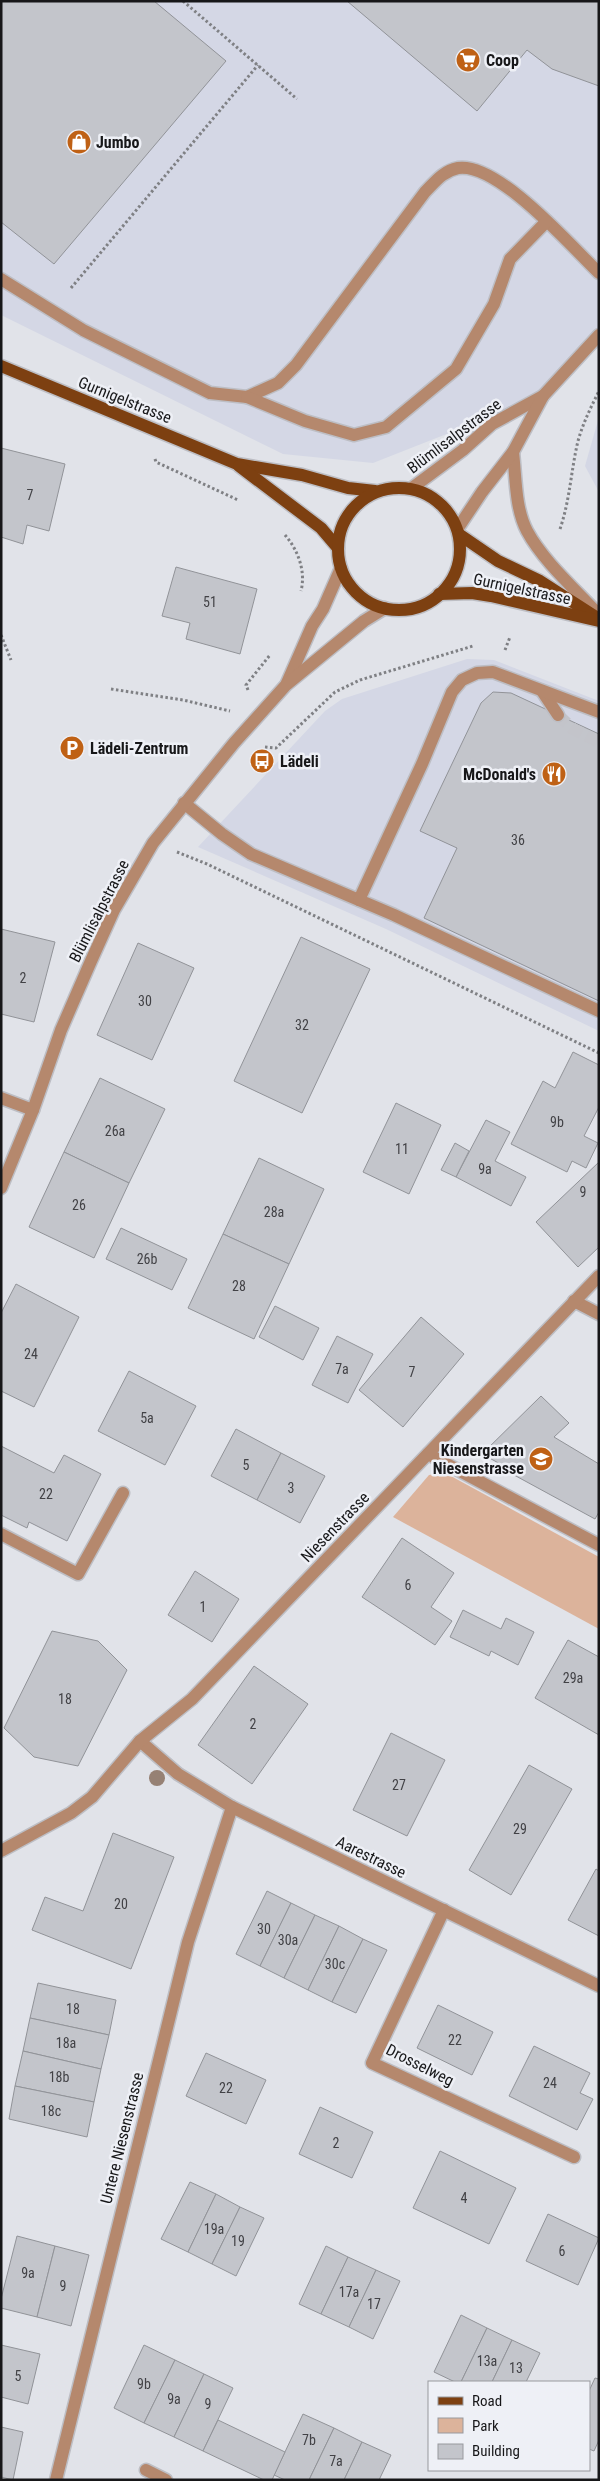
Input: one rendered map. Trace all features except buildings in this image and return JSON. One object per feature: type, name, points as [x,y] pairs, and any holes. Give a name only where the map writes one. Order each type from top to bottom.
[{"type":"main road","name":"Gurnigelstrasse","points":[[1,366],[237,464],[302,475],[348,488],[375,491]]},
{"type":"main road","name":"Gurnigelstrasse","points":[[237,464],[321,528],[338,548]]},
{"type":"main road","points":[[394,487],[412,488],[442,506],[459,531],[461,553],[458,566],[451,580],[439,594],[418,607],[399,610],[368,603],[357,594],[341,568],[338,548],[344,520],[355,506],[375,491],[394,487]]},
{"type":"main road","name":"Gurnigelstrasse","points":[[459,531],[498,561],[540,581],[599,618]]},
{"type":"main road","name":"Gurnigelstrasse","points":[[439,594],[454,593],[491,596],[599,618]]},
{"type":"street","points":[[247,397],[278,383],[296,365],[425,192],[441,175],[459,168],[481,171],[501,182],[599,273]]},
{"type":"street","points":[[1,279],[83,330],[210,393],[247,397],[305,421],[354,435],[386,427],[456,369],[494,304],[510,260],[546,222]]},
{"type":"street","name":"Blümlisalpstrasse","points":[[459,531],[482,492],[513,452],[543,396],[599,336]]},
{"type":"street","name":"Blümlisalpstrasse","points":[[412,488],[463,450],[492,424],[543,396]]},
{"type":"street","points":[[513,452],[520,510],[527,530],[541,551],[599,618]]},
{"type":"street","name":"Blümlisalpstrasse","points":[[286,685],[312,626],[323,609],[341,568]]},
{"type":"street","name":"Blümlisalpstrasse","points":[[1,1188],[33,1110],[61,1030],[114,910],[153,843],[234,743],[286,685],[364,621],[385,608]]},
{"type":"street","points":[[360,900],[429,748],[452,692],[462,680],[477,673],[493,672],[599,712]]},
{"type":"street","points":[[542,691],[558,715]]},
{"type":"street","points":[[184,803],[222,834],[251,854],[360,900],[599,1011]]},
{"type":"street","points":[[1,1098],[33,1110]]},
{"type":"street","name":"Niesenstrasse","points":[[1,1851],[71,1813],[92,1796],[140,1741],[192,1699],[599,1276]]},
{"type":"street","points":[[574,1302],[599,1314]]},
{"type":"street","points":[[428,1454],[599,1545]]},
{"type":"street","points":[[1,1534],[78,1574],[123,1493]]},
{"type":"street","name":"Aarestrasse","points":[[140,1741],[178,1774],[232,1807],[599,1986]]},
{"type":"street","name":"Untere Niesenstrasse","points":[[56,2480],[188,1942],[232,1807]]},
{"type":"street","name":"Drosselweg","points":[[444,1910],[372,2063],[574,2157]]},
{"type":"street","points":[[146,2470],[166,2480]]},
{"type":"path","points":[[183,1],[297,99]]},
{"type":"path","points":[[71,288],[258,65]]},
{"type":"path","points":[[560,529],[568,501],[578,441],[599,391]]},
{"type":"path","points":[[144,424],[156,462],[241,501]]},
{"type":"path","points":[[283,533],[298,554],[302,571],[300,595]]},
{"type":"path","points":[[1,635],[11,660]]},
{"type":"path","points":[[504,651],[510,637]]},
{"type":"path","points":[[234,743],[276,748],[335,692],[360,680],[454,650],[477,646]]},
{"type":"path","points":[[258,717],[246,686],[275,648]]},
{"type":"path","points":[[498,650],[512,654]]},
{"type":"path","points":[[111,689],[183,700],[258,717]]},
{"type":"path","points":[[153,843],[208,864],[599,1053]]},
{"type":"shaded area","points":[[1,1],[599,1],[599,335],[543,396],[373,463],[283,454],[1,315]]},
{"type":"shaded area","points":[[599,417],[599,492],[585,466]]},
{"type":"shaded area","points":[[467,659],[494,660],[599,701],[599,1031],[386,929],[198,847],[325,711],[342,699]]},
{"type":"green space","points":[[440,1473],[449,1475],[599,1557],[599,1629],[393,1517],[429,1475]]},
{"type":"tunnel","points":[[558,715],[573,729],[599,742]]},
{"type":"place","name":"Coop","points":[[468,60]]},
{"type":"place","name":"Jumbo","points":[[79,142]]},
{"type":"place","name":"Lädeli-Zentrum","points":[[72,748]]},
{"type":"place","name":"Lädeli","points":[[262,761]]},
{"type":"place","name":"McDonald's","points":[[554,774]]},
{"type":"place","name":"Kindergarten Niesenstrasse","points":[[541,1459]]}]
